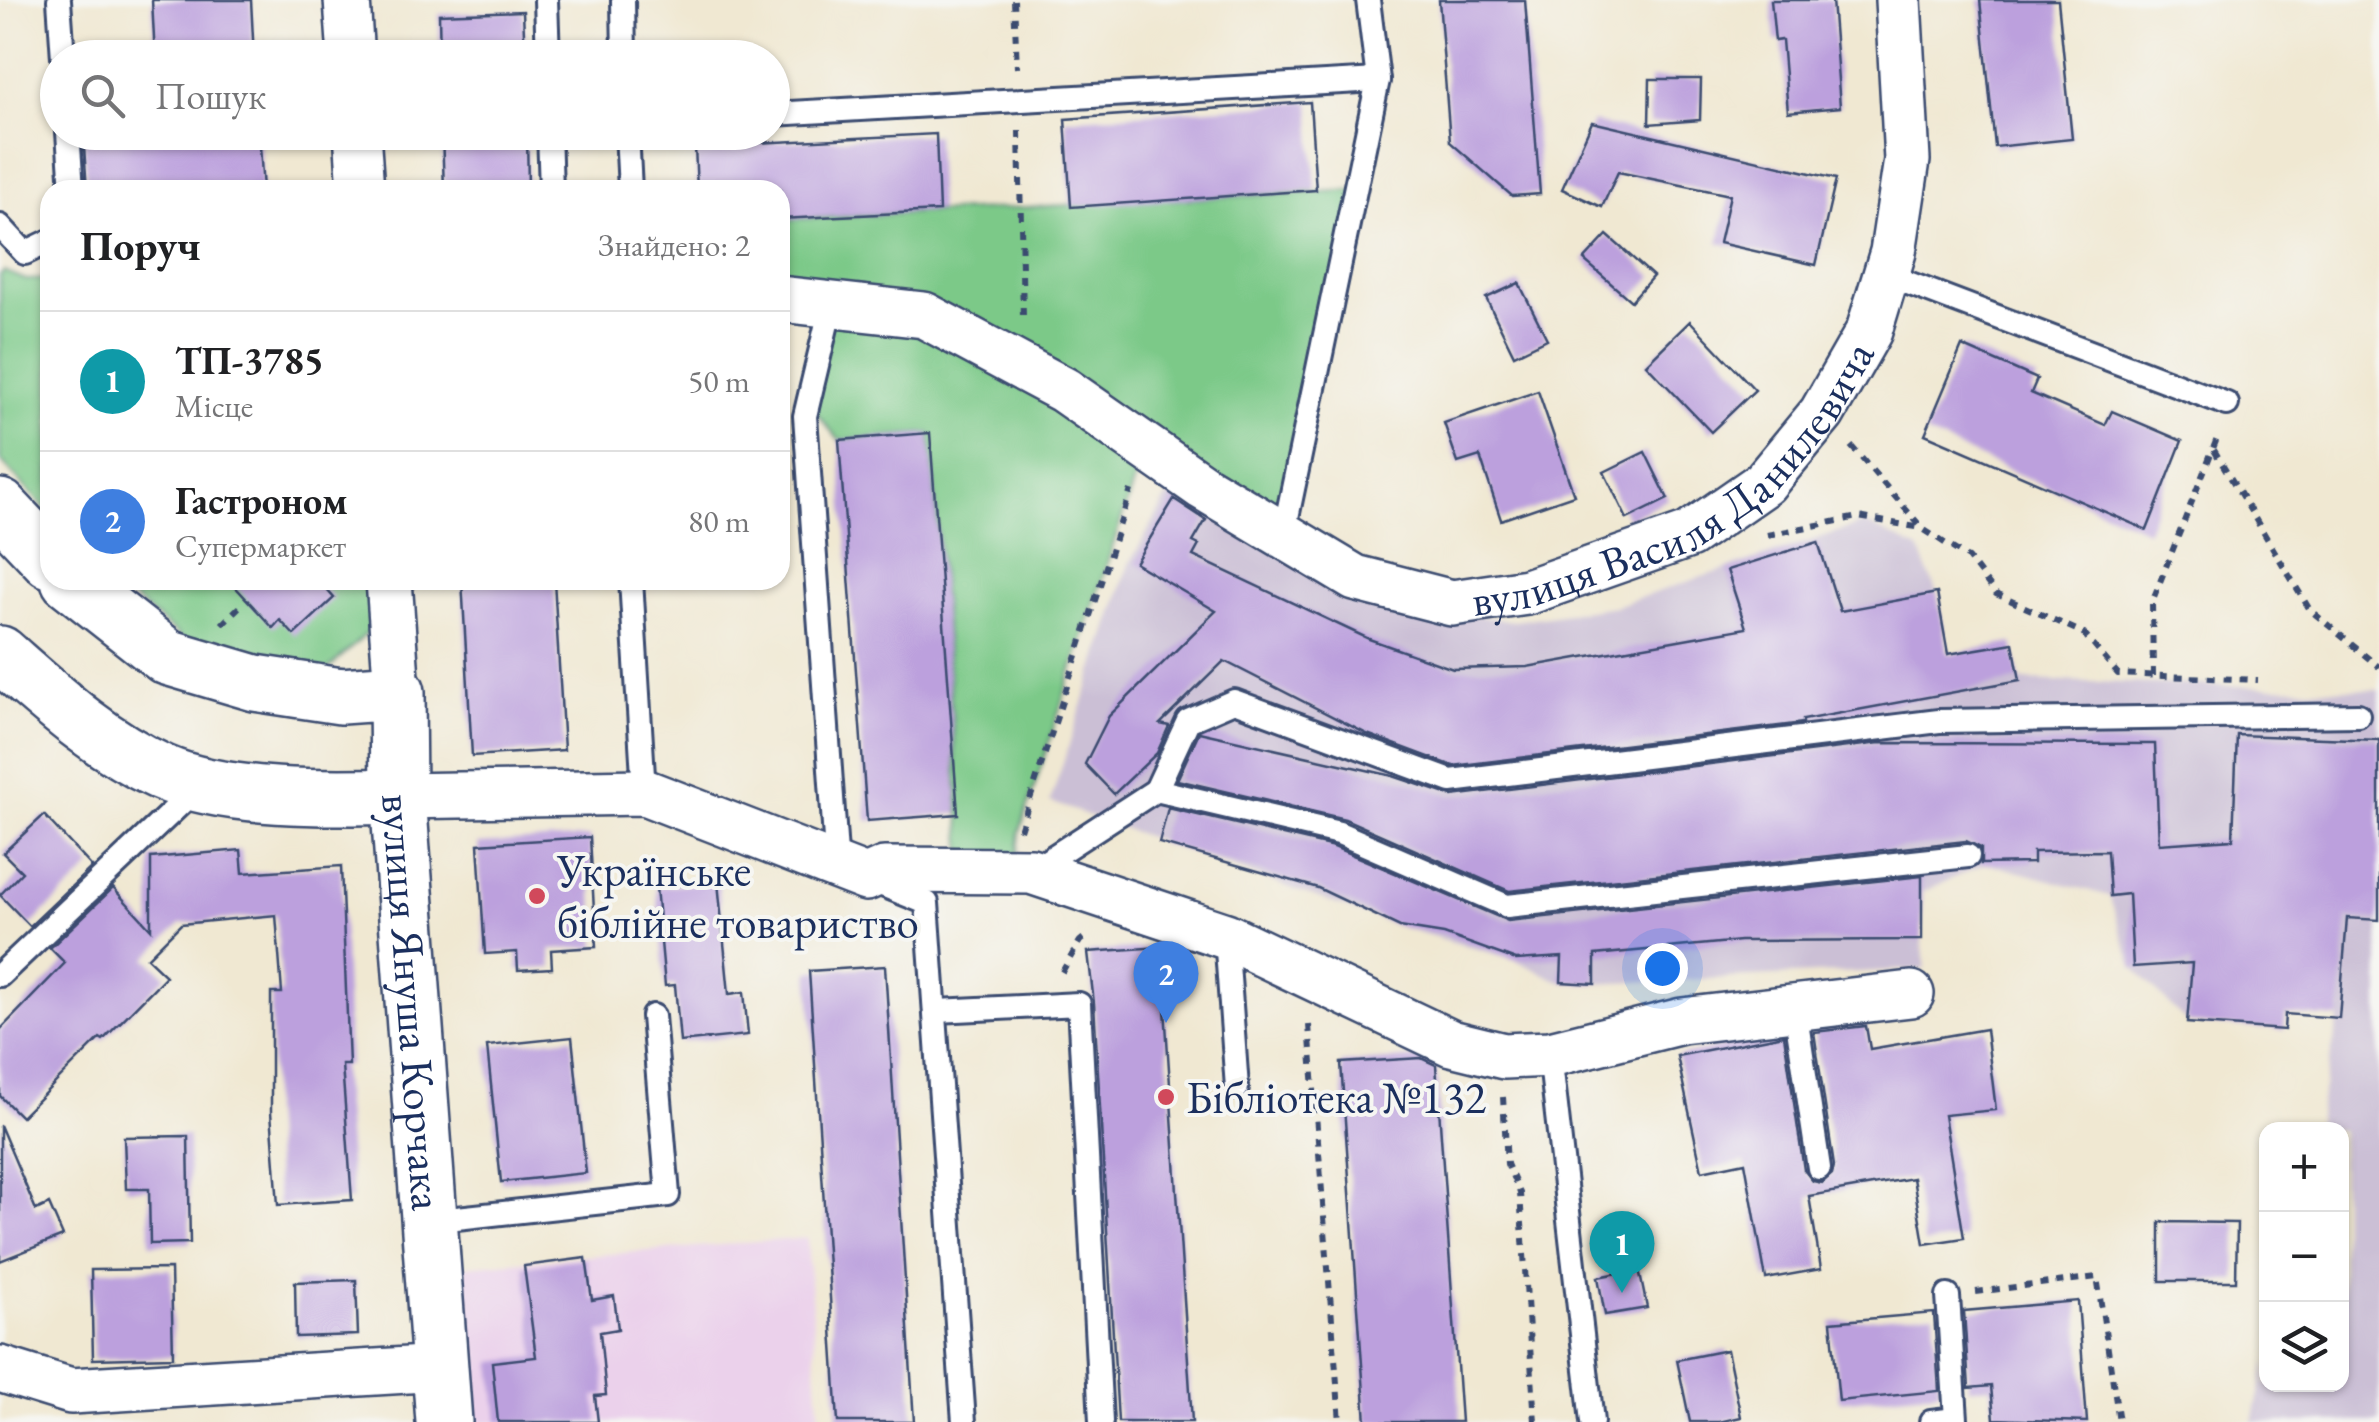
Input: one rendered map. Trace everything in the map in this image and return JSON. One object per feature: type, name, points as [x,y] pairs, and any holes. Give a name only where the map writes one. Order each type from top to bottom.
[{"type":"street","points":[[347,0],[350,40]]},
{"type":"street","name":"вулиця Василя Данилевича","points":[[790,300],[924,315],[1064,390],[1203,488],[1354,578],[1452,602],[1526,592],[1689,535],[1764,484],[1822,413],[1869,331],[1887,275],[1908,160],[1898,0]]},
{"type":"street","points":[[358,150],[360,180]]},
{"type":"street","points":[[0,507],[40,549]]},
{"type":"street","points":[[82,590],[167,657],[254,683],[341,696],[397,692]]},
{"type":"street","name":"вулиця Януша Корчака","points":[[390,590],[397,692],[398,796],[444,1422]]},
{"type":"street","points":[[0,654],[78,723],[162,772],[202,784],[263,793],[398,796],[644,792],[852,873],[1024,871],[1226,936],[1451,1042],[1504,1056],[1550,1054],[1682,1022],[1911,994]]},
{"type":"street","points":[[0,1369],[71,1391],[440,1368]]},
{"type":"lane","points":[[59,0],[62,40]]},
{"type":"lane","points":[[546,0],[547,40]]},
{"type":"lane","points":[[623,0],[624,40]]},
{"type":"lane","points":[[1283,537],[1378,80],[1368,0]]},
{"type":"lane","points":[[790,113],[1378,80]]},
{"type":"lane","points":[[69,150],[71,180]]},
{"type":"lane","points":[[550,150],[551,180]]},
{"type":"lane","points":[[628,150],[629,180]]},
{"type":"lane","points":[[0,226],[25,253],[40,246]]},
{"type":"lane","points":[[1887,275],[2227,404]]},
{"type":"lane","points":[[832,302],[805,416],[852,873],[927,902],[964,1422]]},
{"type":"lane","points":[[633,590],[644,792]]},
{"type":"lane","points":[[1024,871],[1156,790],[1188,720],[1234,700],[1451,781],[1939,722],[2358,716]]},
{"type":"lane","points":[[0,975],[202,784]]},
{"type":"lane","points":[[1156,790],[1339,833],[1507,906],[1968,856]]},
{"type":"lane","points":[[1226,936],[1237,1088]]},
{"type":"lane","points":[[937,1011],[1079,1004],[1101,1422]]},
{"type":"lane","points":[[1795,1008],[1819,1168]]},
{"type":"lane","points":[[430,1222],[668,1195],[653,1016]]},
{"type":"lane","points":[[1550,1054],[1592,1422]]},
{"type":"lane","points":[[1932,1422],[1956,1419],[1948,1296]]},
{"type":"path","points":[[1014,0],[1023,330]]},
{"type":"path","points":[[1822,413],[1924,528],[1968,558],[1996,594],[2083,634],[2118,674],[2153,676],[2152,602],[2214,450],[2227,404]]},
{"type":"path","points":[[1024,871],[1020,831],[1145,446]]},
{"type":"path","points":[[2214,450],[2310,610],[2379,667]]},
{"type":"path","points":[[1858,518],[1924,528]]},
{"type":"path","points":[[1304,974],[1340,1422]]},
{"type":"path","points":[[1504,1056],[1507,1164],[1520,1194],[1535,1422]]},
{"type":"path","points":[[1948,1296],[2098,1277],[2119,1422]]},
{"type":"shaded area","points":[[1177,480],[1392,606],[1514,621],[1615,606],[1864,523],[1919,549],[1937,593],[1948,654],[2013,643],[2020,680],[2379,690],[2379,1422],[2253,1422],[2259,1392],[2349,1392],[2349,1122],[2317,1122],[2339,1018],[2286,1014],[2284,1030],[2187,1023],[2133,967],[2109,896],[1986,863],[1923,892],[1926,969],[1595,984],[1561,982],[1516,960],[1400,927],[1050,802],[1129,564]]},
{"type":"shaded area","points":[[807,1238],[820,1422],[451,1422],[439,1268]]},
{"type":"green space","points":[[1356,190],[1286,527],[1145,447],[1020,831],[1016,871],[964,869],[930,433],[839,440],[808,403],[832,303],[790,300],[790,219]]},
{"type":"green space","points":[[4,271],[26,280],[40,279],[40,503],[0,460],[0,275]]},
{"type":"green space","points":[[123,590],[371,590],[375,626],[327,670],[189,644]]},
{"type":"building","points":[[152,0],[251,0],[253,40],[154,40]]},
{"type":"building","points":[[1439,0],[1525,0],[1540,194],[1512,196],[1450,142]]},
{"type":"building","points":[[1771,0],[1832,0],[1840,107],[1788,112],[1782,40],[1775,41]]},
{"type":"building","points":[[1980,0],[2058,0],[2072,139],[1995,147]]},
{"type":"building","points":[[523,11],[524,40],[440,40],[439,14]]},
{"type":"building","points":[[1650,79],[1701,79],[1700,120],[1649,124]]},
{"type":"building","points":[[1310,102],[1316,190],[1071,207],[1065,119]]},
{"type":"building","points":[[1592,122],[1836,179],[1816,265],[1719,243],[1730,195],[1618,172],[1602,207],[1562,189]]},
{"type":"building","points":[[936,134],[939,211],[790,218],[790,180],[697,180],[695,150],[790,150],[790,141]]},
{"type":"building","points":[[84,150],[260,150],[262,180],[86,180]]},
{"type":"building","points":[[443,150],[527,150],[528,180],[444,180]]},
{"type":"building","points":[[1607,235],[1653,276],[1631,301],[1584,260]]},
{"type":"building","points":[[1519,283],[1547,339],[1514,355],[1486,298]]},
{"type":"building","points":[[1690,321],[1755,390],[1711,432],[1646,364]]},
{"type":"building","points":[[1962,346],[2037,379],[2031,393],[2105,425],[2112,411],[2182,441],[2147,530],[1925,434]]},
{"type":"building","points":[[1538,391],[1574,495],[1501,520],[1480,456],[1458,463],[1444,423]]},
{"type":"building","points":[[930,433],[958,814],[867,821],[839,440]]},
{"type":"building","points":[[1645,452],[1668,499],[1627,519],[1604,472]]},
{"type":"building","points":[[1174,499],[1206,520],[1193,542],[1199,545],[1193,556],[1369,639],[1453,669],[1527,667],[1746,628],[1727,570],[1818,542],[1840,611],[1937,593],[1948,654],[2013,643],[2020,680],[1803,723],[1453,766],[1367,734],[1224,661],[1160,724],[1169,726],[1157,753],[1114,794],[1085,764],[1109,716],[1216,611],[1135,563]]},
{"type":"building","points":[[238,590],[327,590],[334,598],[294,635],[280,620],[273,628]]},
{"type":"building","points":[[463,590],[555,590],[564,750],[472,756]]},
{"type":"building","points":[[1199,732],[1393,776],[1452,796],[1880,743],[2155,744],[2159,844],[2233,839],[2237,735],[2379,740],[2379,920],[2347,918],[2339,1018],[2285,1014],[2284,1030],[2187,1023],[2192,963],[2133,967],[2129,894],[2110,896],[2107,851],[2033,852],[2033,863],[1981,864],[1981,848],[1966,841],[1509,891],[1345,819],[1177,780]]},
{"type":"building","points":[[1168,808],[1334,847],[1508,921],[1922,876],[1922,940],[1740,941],[1595,955],[1595,984],[1561,982],[1562,957],[1516,960],[1444,934],[1400,927],[1318,888],[1159,843]]},
{"type":"building","points":[[44,815],[92,867],[30,926],[0,895],[22,872],[3,853]]},
{"type":"building","name":"Українське біблійне товариство","points":[[590,837],[596,947],[551,950],[552,968],[518,970],[517,952],[485,954],[478,844]]},
{"type":"building","points":[[241,850],[243,873],[341,866],[349,1065],[342,1065],[352,1200],[278,1205],[271,1112],[271,993],[282,993],[276,915],[181,924],[147,958],[166,976],[103,1040],[100,1038],[21,1117],[0,1096],[0,1030],[65,963],[50,948],[113,888],[151,929],[151,858]]},
{"type":"building","points":[[718,882],[729,994],[744,992],[748,1035],[680,1042],[675,985],[665,986],[656,887]]},
{"type":"building","points":[[1161,947],[1192,1422],[1118,1422],[1088,952]]},
{"type":"building","points":[[885,966],[914,1422],[838,1422],[809,971]]},
{"type":"building","points":[[1866,1026],[1870,1049],[1986,1029],[1996,1110],[1944,1115],[1964,1238],[1924,1244],[1913,1178],[1809,1196],[1821,1269],[1766,1279],[1745,1162],[1702,1171],[1677,1056],[1784,1035],[1804,1170],[1813,1181],[1822,1183],[1834,1166],[1814,1032]]},
{"type":"building","points":[[572,1037],[586,1173],[501,1182],[487,1046]]},
{"type":"building","points":[[1421,1058],[1436,1065],[1461,1422],[1366,1422],[1341,1063]]},
{"type":"building","points":[[0,1125],[36,1210],[49,1204],[63,1236],[0,1261]]},
{"type":"building","points":[[188,1136],[190,1243],[150,1244],[149,1189],[126,1189],[124,1137]]},
{"type":"building","points":[[2160,1222],[2237,1223],[2236,1281],[2160,1281]]},
{"type":"building","points":[[586,1258],[592,1300],[614,1296],[618,1329],[600,1332],[606,1395],[595,1396],[598,1422],[498,1422],[492,1362],[536,1357],[524,1266]]},
{"type":"building","points":[[171,1269],[173,1357],[93,1359],[91,1270]]},
{"type":"building","points":[[1639,1269],[1647,1308],[1605,1315],[1598,1277]]},
{"type":"building","points":[[356,1280],[358,1335],[296,1337],[295,1282]]},
{"type":"building","points":[[2078,1301],[2087,1422],[1994,1419],[1991,1386],[1969,1388],[1964,1311]]},
{"type":"building","points":[[1934,1313],[1939,1391],[1839,1401],[1831,1322]]},
{"type":"building","points":[[1727,1350],[1741,1417],[1690,1422],[1677,1360]]},
{"type":"place","name":"Українське біблійне товариство","points":[[537,896]]},
{"type":"place","name":"Гастроном","points":[[1166,1023]]},
{"type":"place","name":"Бібліотека №132","points":[[1166,1097]]},
{"type":"place","name":"ТП-3785","points":[[1622,1293]]}]
